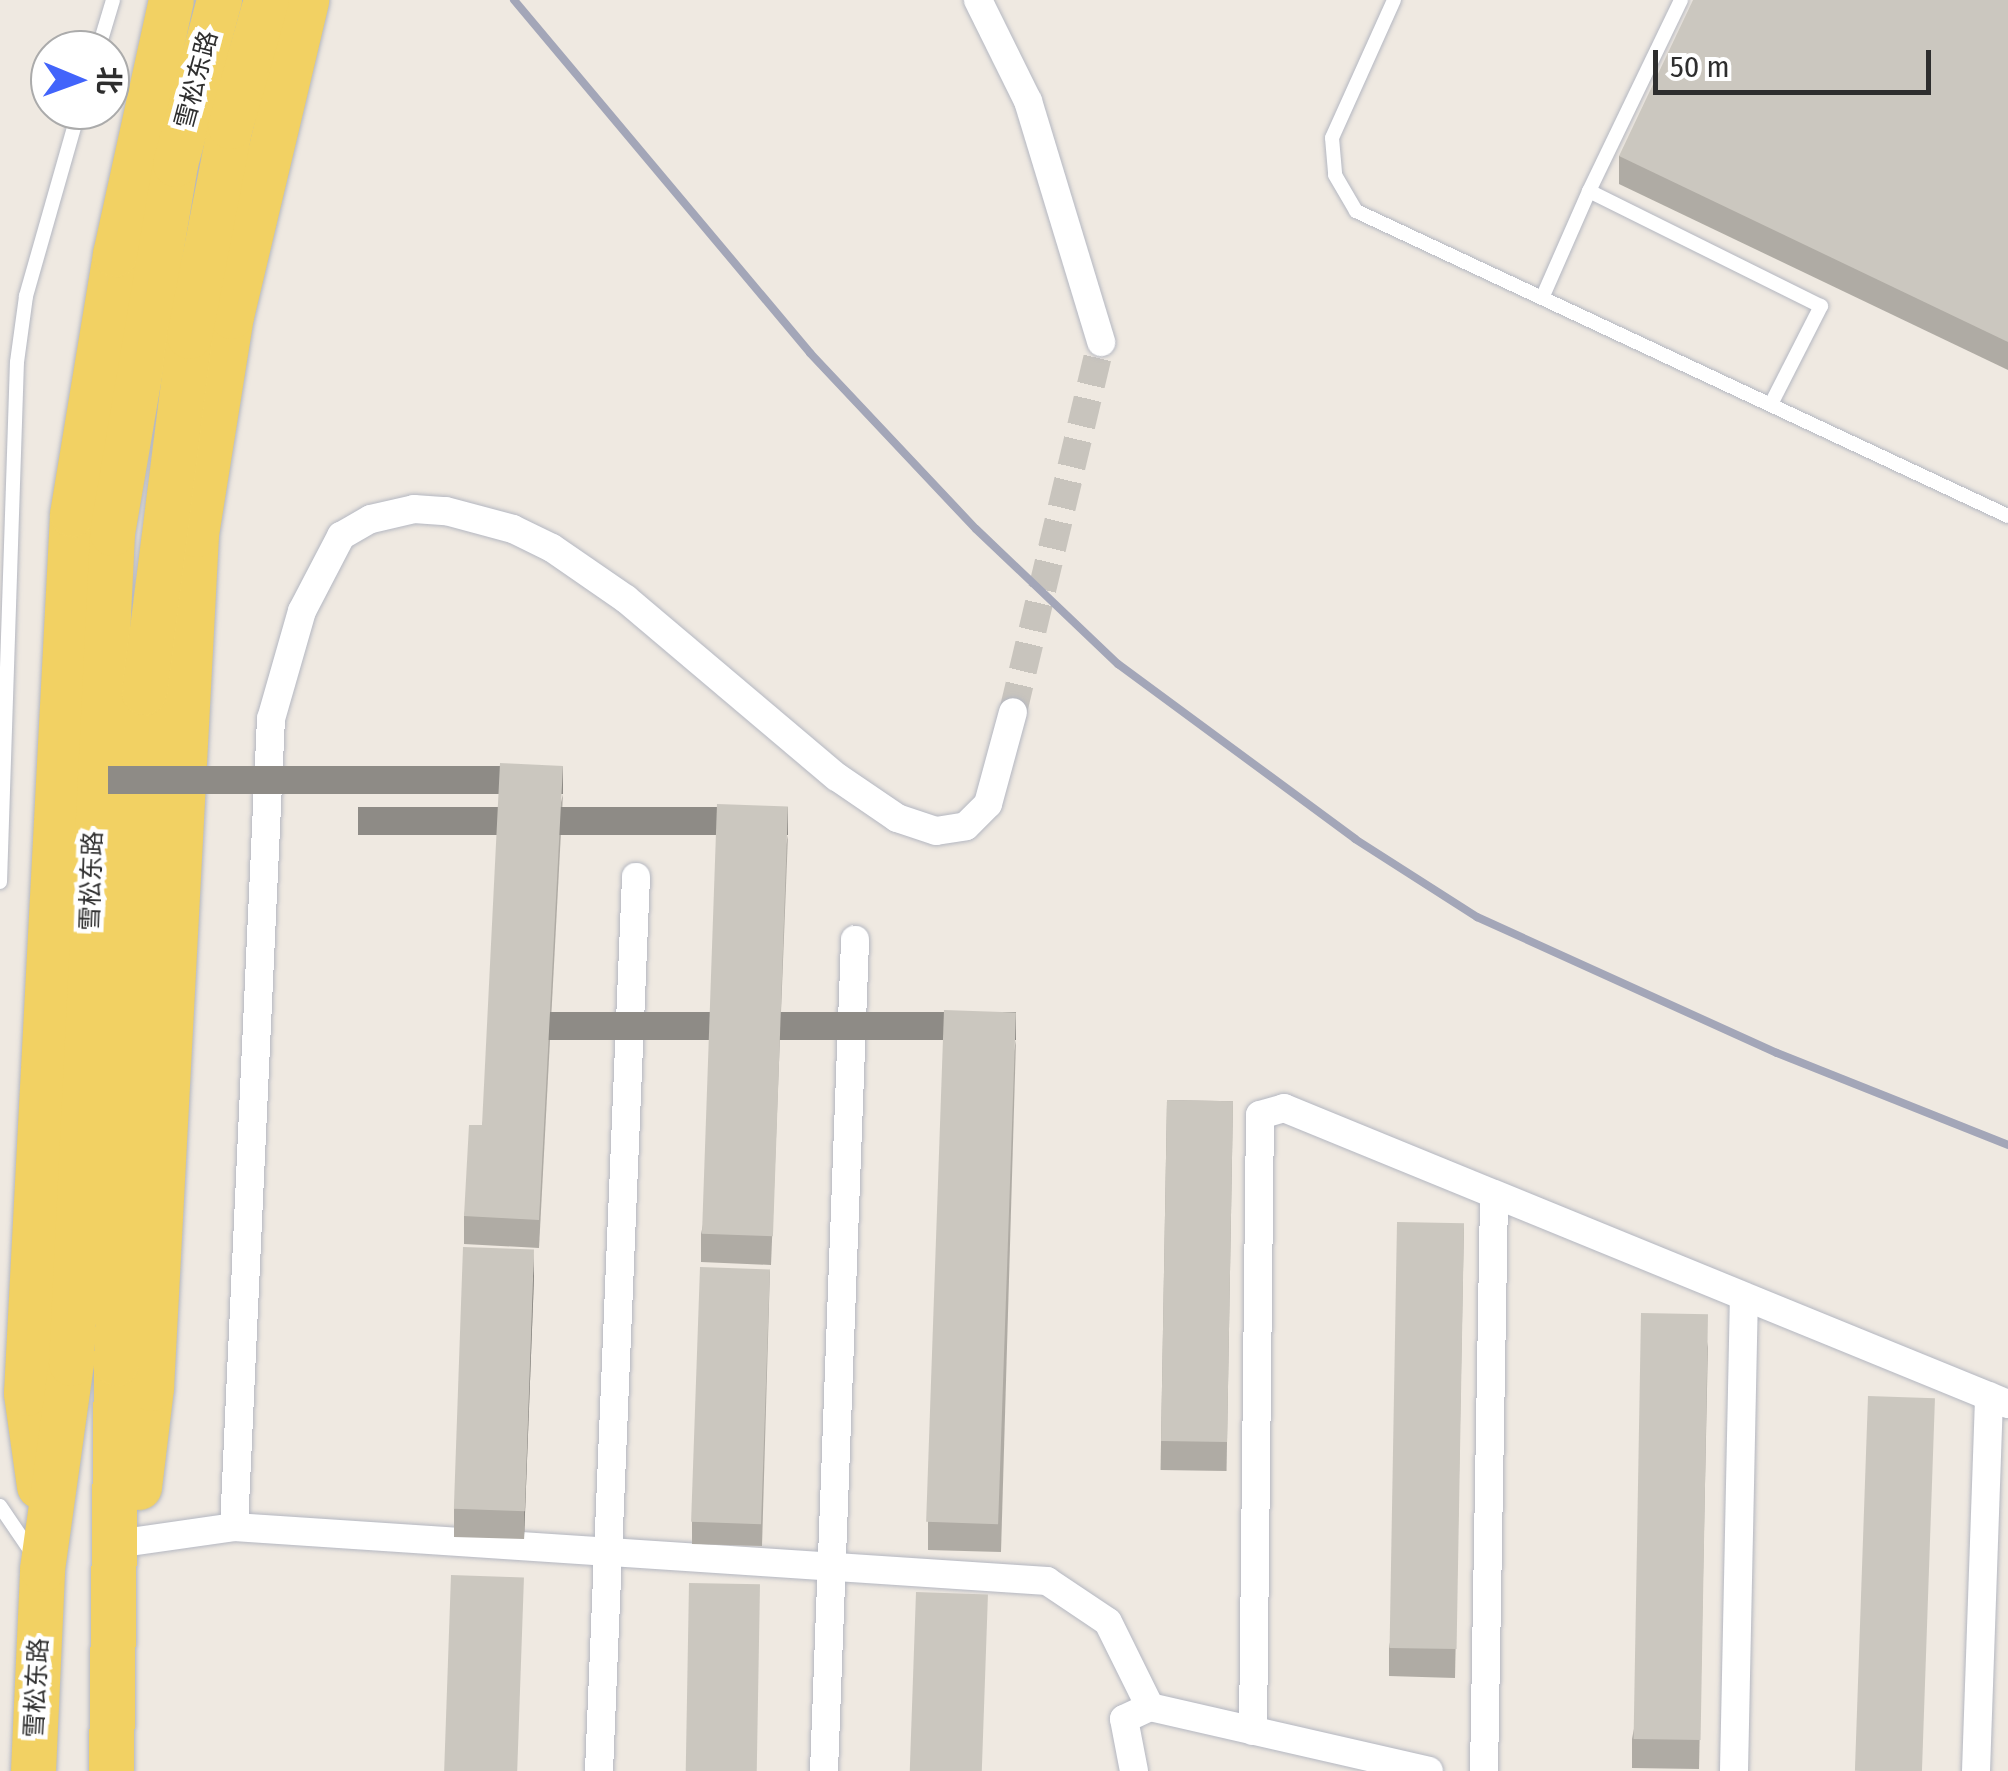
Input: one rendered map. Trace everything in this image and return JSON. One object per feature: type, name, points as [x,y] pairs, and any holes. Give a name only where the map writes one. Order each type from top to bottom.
[{"type":"main road","points":[[44,1556],[26,1394],[72,514],[115,254],[172,0]]},
{"type":"main road","name":"雪松东路","points":[[33,1771],[44,1556],[70,1363],[112,533],[163,221],[219,0]]},
{"type":"main road","name":"雪松东路","points":[[111,1771],[118,1324],[143,712],[155,567],[213,210],[266,0]]},
{"type":"main road","points":[[116,1544],[138,1493],[151,1388],[196,534],[231,316],[306,0]]},
{"type":"street","points":[[978,0],[1028,101],[1101,342]]},
{"type":"street","points":[[234,1527],[271,719],[302,610],[342,536],[371,519],[414,510],[446,511],[552,548],[626,599],[836,776],[897,818],[936,831],[966,826],[988,804],[1014,712]]},
{"type":"street","points":[[599,1771],[636,877]]},
{"type":"street","points":[[824,1771],[855,940]]},
{"type":"street","points":[[1253,1730],[1260,1115],[1284,1108],[1999,1400],[1976,1771]]},
{"type":"street","points":[[1484,1771],[1494,1197]]},
{"type":"street","points":[[1734,1771],[1744,1299]]},
{"type":"street","points":[[116,1544],[234,1527],[830,1570],[1047,1581],[1108,1622],[1150,1707]]},
{"type":"street","points":[[1134,1771],[1124,1719],[1150,1707],[1429,1771]]},
{"type":"lane","points":[[104,30],[113,0]]},
{"type":"lane","points":[[1394,0],[1332,138],[1335,175],[1356,210],[2008,516]]},
{"type":"lane","points":[[1543,296],[1680,0]]},
{"type":"lane","points":[[0,882],[16,362],[26,296],[73,130]]},
{"type":"lane","points":[[1589,191],[1821,306],[1772,404]]},
{"type":"lane","points":[[0,1506],[44,1556]]},
{"type":"building","points":[[1693,0],[2008,0],[2008,342],[1619,156]]},
{"type":"building","points":[[500,763],[563,766],[539,1220],[464,1216],[469,1125],[482,1125]]},
{"type":"building","points":[[717,804],[788,806],[773,1236],[702,1234]]},
{"type":"building","points":[[944,1010],[1016,1013],[998,1524],[926,1522]]},
{"type":"building","points":[[1167,1100],[1233,1101],[1227,1442],[1161,1441]]},
{"type":"building","points":[[1397,1222],[1464,1223],[1457,1649],[1390,1648]]},
{"type":"building","points":[[463,1247],[534,1249],[525,1511],[454,1509]]},
{"type":"building","points":[[700,1267],[770,1269],[761,1524],[691,1522]]},
{"type":"building","points":[[1641,1313],[1708,1314],[1701,1740],[1634,1739]]},
{"type":"building","points":[[1868,1396],[1935,1398],[1922,1771],[1855,1771]]},
{"type":"building","points":[[451,1575],[524,1578],[517,1771],[444,1771]]},
{"type":"building","points":[[689,1583],[760,1584],[757,1771],[686,1771]]},
{"type":"building","points":[[916,1592],[988,1595],[982,1771],[910,1771]]},
{"type":"tunnel","points":[[1013,712],[1101,342]]},
{"type":"railway","points":[[514,0],[810,353],[976,529],[1118,664],[1355,839],[1477,917],[1777,1053],[2008,1145]]}]
